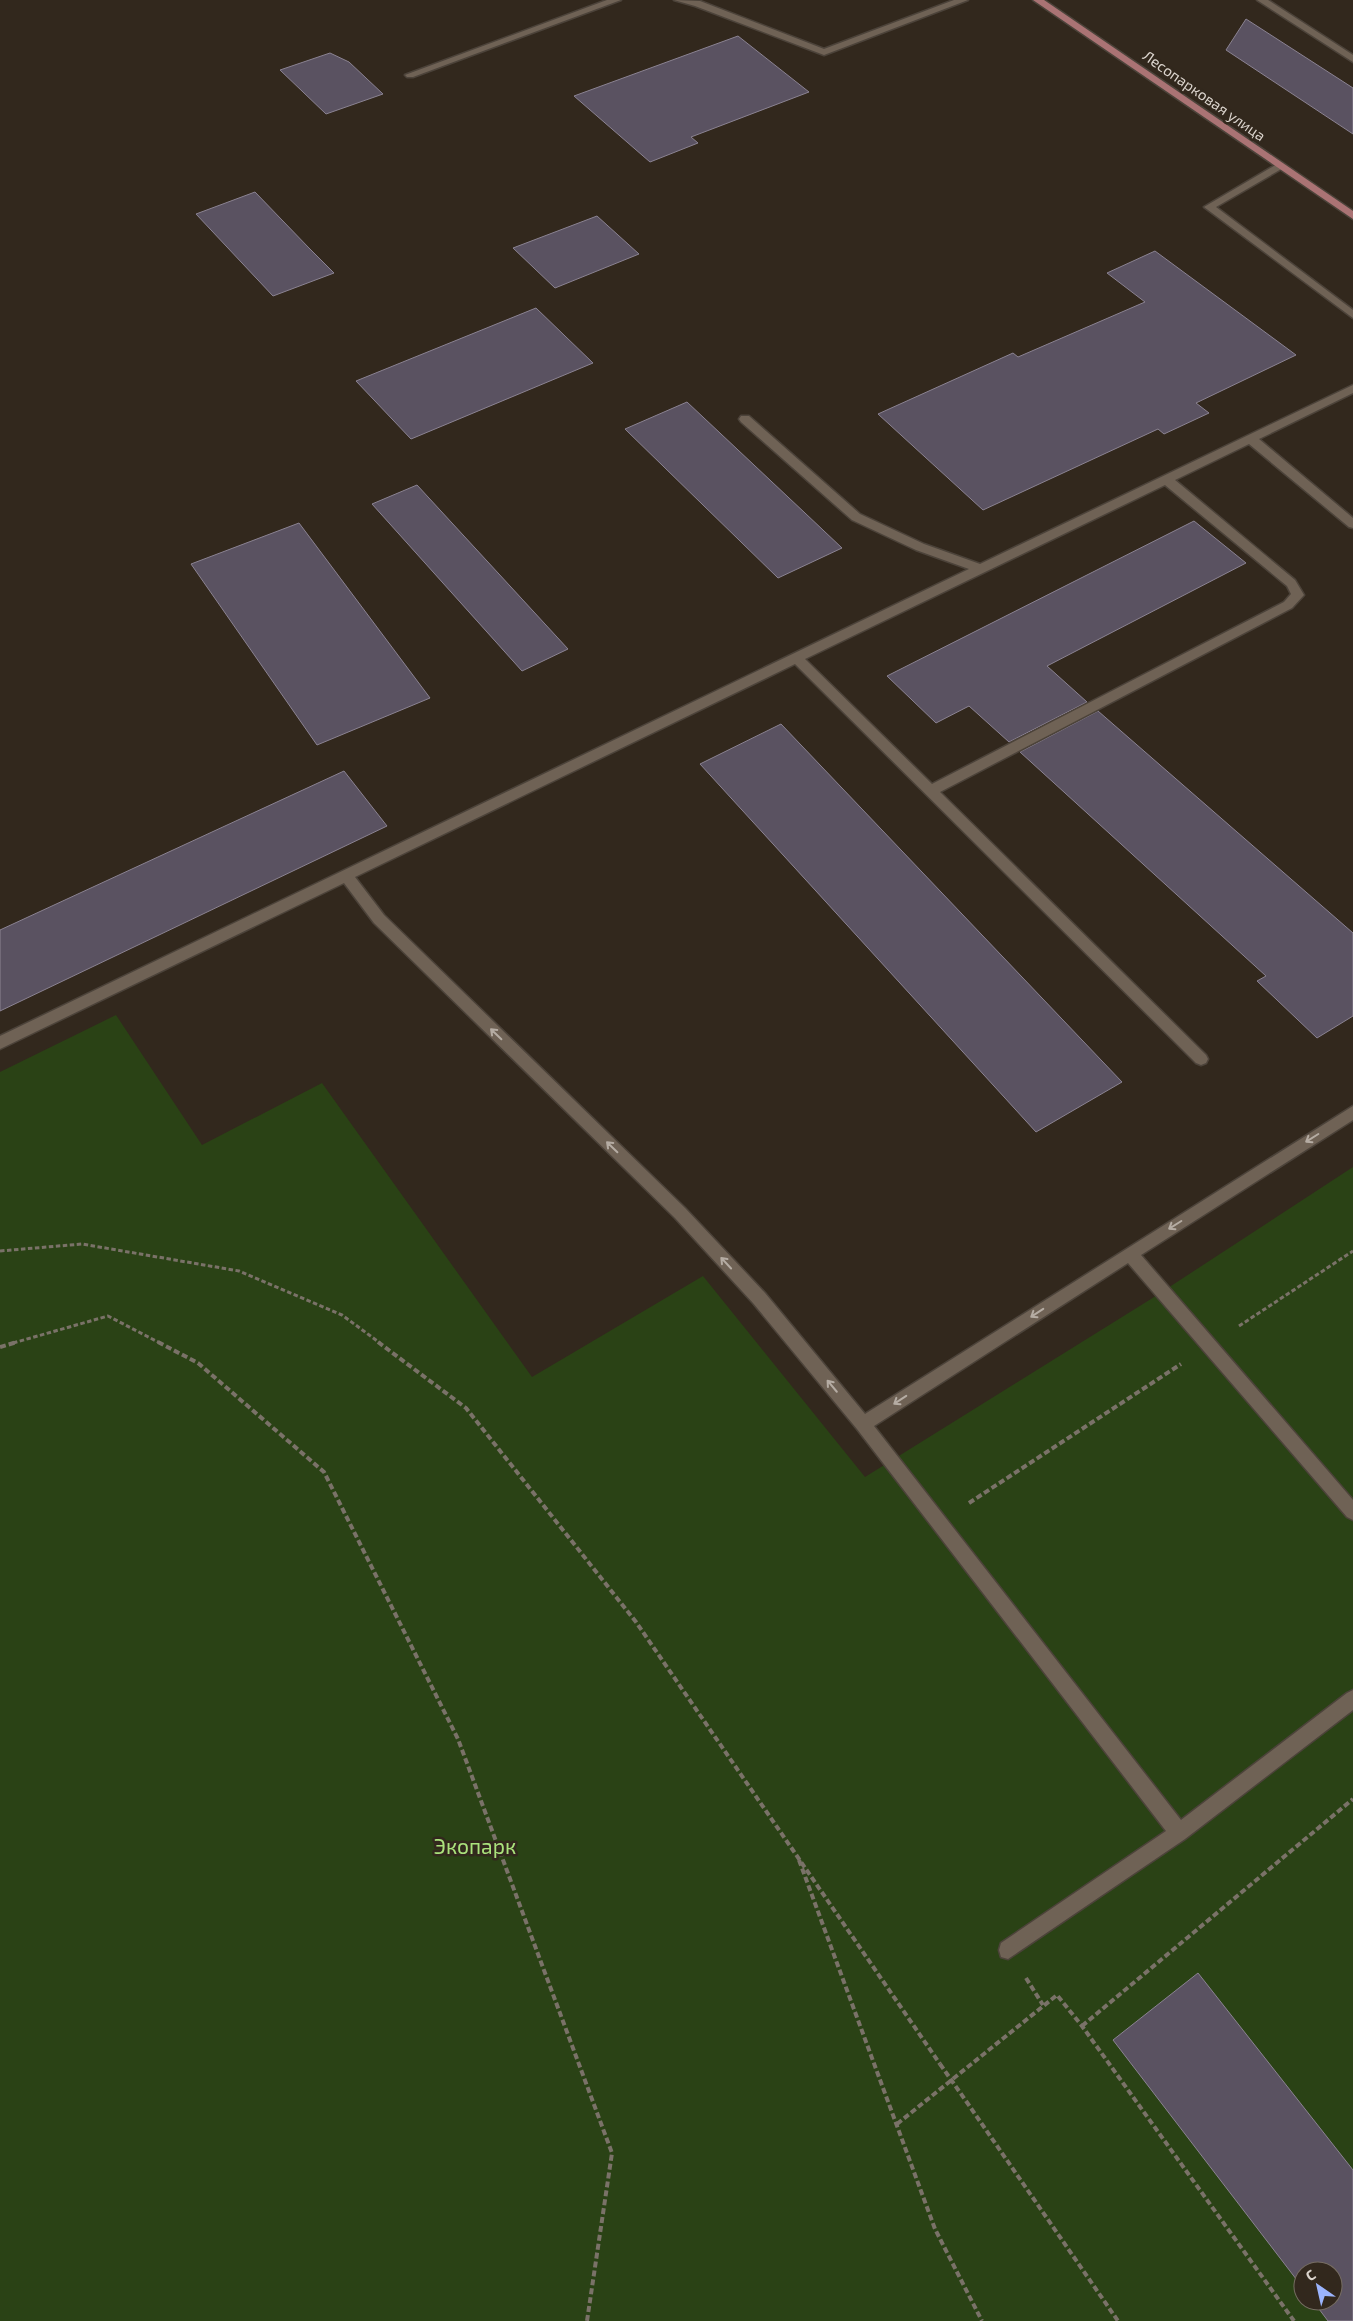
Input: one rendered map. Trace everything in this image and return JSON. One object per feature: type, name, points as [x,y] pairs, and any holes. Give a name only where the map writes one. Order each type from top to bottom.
[{"type":"main road","name":"Лесопарковая улица","points":[[1038,0],[1353,216]]},
{"type":"lane","points":[[410,75],[616,0]]},
{"type":"lane","points":[[680,0],[697,3],[824,52],[963,0]]},
{"type":"lane","points":[[1262,0],[1353,59]]},
{"type":"lane","points":[[1279,166],[1209,207],[1353,315]]},
{"type":"lane","points":[[0,1043],[1353,390]]},
{"type":"lane","points":[[745,419],[856,516],[920,547],[981,569]]},
{"type":"lane","points":[[1251,439],[1353,524]]},
{"type":"lane","points":[[930,791],[1288,605],[1298,595],[1291,582],[1166,479]]},
{"type":"lane","points":[[796,658],[1201,1058]]},
{"type":"lane","points":[[346,875],[379,919],[680,1213],[759,1298],[863,1424],[1179,1833]]},
{"type":"lane","points":[[863,1424],[1353,1112]]},
{"type":"lane","points":[[1130,1254],[1353,1512]]},
{"type":"lane","points":[[1008,1950],[1179,1833],[1353,1699]]},
{"type":"path","points":[[0,1251],[82,1244],[239,1271],[342,1315],[466,1408],[636,1622],[1118,2321]]},
{"type":"path","points":[[939,1522],[1353,1252]]},
{"type":"path","points":[[0,1347],[108,1316],[198,1363],[324,1472],[458,1739],[612,2153],[587,2321]]},
{"type":"path","points":[[1082,2026],[1353,1799]]},
{"type":"path","points":[[797,1855],[935,2229],[982,2321]]},
{"type":"path","points":[[897,2124],[1057,1995],[1082,2026],[1294,2321]]},
{"type":"green space","name":"Экопарк","points":[[116,1015],[202,1145],[322,1083],[532,1377],[703,1276],[865,1477],[1151,1299],[1353,1167],[1353,2321],[0,2321],[0,1072]]},
{"type":"building","points":[[1246,19],[1353,88],[1353,134],[1226,50]]},
{"type":"building","points":[[738,36],[809,92],[691,137],[698,143],[650,162],[574,96]]},
{"type":"building","points":[[330,53],[349,62],[383,94],[326,114],[280,70]]},
{"type":"building","points":[[255,192],[334,273],[273,296],[196,214]]},
{"type":"building","points":[[597,216],[639,254],[555,288],[513,248]]},
{"type":"building","points":[[1155,251],[1296,355],[1196,403],[1209,413],[1164,434],[1158,429],[983,510],[878,414],[1013,353],[1018,357],[1145,302],[1107,273]]},
{"type":"building","points":[[536,308],[593,363],[411,439],[356,381]]},
{"type":"building","points":[[687,402],[842,548],[778,578],[625,429]]},
{"type":"building","points":[[417,485],[568,649],[522,671],[372,504]]},
{"type":"building","points":[[1194,521],[1246,563],[1047,666],[1087,702],[1009,742],[969,706],[936,723],[887,676]]},
{"type":"building","points":[[299,523],[430,698],[317,745],[191,564]]},
{"type":"building","points":[[1098,711],[1353,933],[1353,1016],[1317,1038],[1257,981],[1266,976],[1020,752]]},
{"type":"building","points":[[781,724],[1122,1082],[1036,1132],[700,764]]},
{"type":"building","points":[[344,771],[387,826],[0,1011],[0,930]]},
{"type":"building","points":[[1198,1973],[1353,2170],[1353,2321],[1328,2321],[1320,2311],[1343,2311],[1343,2261],[1293,2261],[1293,2275],[1113,2040]]}]
